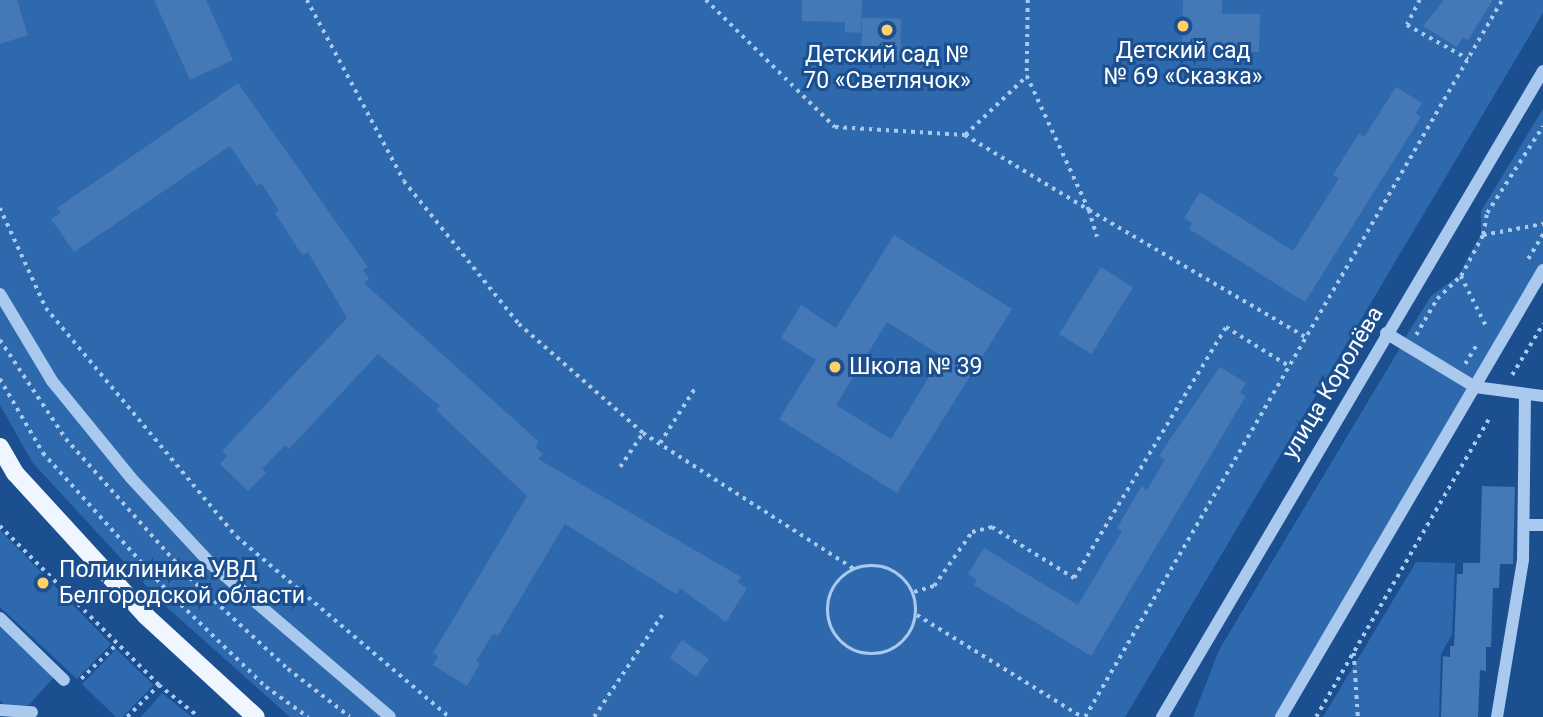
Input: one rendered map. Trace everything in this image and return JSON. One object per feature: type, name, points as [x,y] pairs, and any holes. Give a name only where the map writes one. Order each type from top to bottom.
[{"type":"main road","points":[[0,447],[15,474],[146,616],[256,717]]},
{"type":"street","name":"улица Королёва","points":[[1162,717],[1543,71]]},
{"type":"street","points":[[1282,717],[1543,270]]},
{"type":"street","points":[[0,293],[52,381],[140,488],[211,564],[390,717]]},
{"type":"street","points":[[1387,333],[1475,387],[1543,396]]},
{"type":"street","points":[[1497,717],[1523,561],[1525,395]]},
{"type":"street","points":[[1524,525],[1543,525]]},
{"type":"street","points":[[0,618],[64,680]]},
{"type":"street","points":[[0,710],[32,712]]},
{"type":"path","points":[[307,0],[375,135],[440,232],[519,324],[643,433],[854,569],[888,569],[914,592],[917,615],[908,637],[890,652],[867,655],[845,646],[831,628],[827,605],[836,583],[854,569]]},
{"type":"path","points":[[706,0],[835,127],[965,135],[1307,338]]},
{"type":"path","points":[[1028,0],[1027,76],[1089,210],[1097,237]]},
{"type":"path","points":[[1420,0],[1407,24],[1468,59]]},
{"type":"path","points":[[917,615],[1083,717],[1307,338],[1502,0]]},
{"type":"path","points":[[965,135],[1027,76]]},
{"type":"path","points":[[1425,343],[1415,337],[1437,299],[1461,276],[1483,235],[1487,213],[1543,126]]},
{"type":"path","points":[[0,208],[46,308],[237,537],[449,717]]},
{"type":"path","points":[[1483,235],[1543,224]]},
{"type":"path","points":[[1461,276],[1487,328]]},
{"type":"path","points":[[1506,386],[1543,324]]},
{"type":"path","points":[[914,592],[934,586],[972,531],[992,527],[1074,578],[1226,327],[1289,366]]},
{"type":"path","points":[[1454,361],[1464,367]]},
{"type":"path","points":[[0,379],[43,453],[169,593],[266,687],[308,717]]},
{"type":"path","points":[[660,443],[695,388]]},
{"type":"path","points":[[1316,717],[1490,417]]},
{"type":"path","points":[[621,467],[643,433]]},
{"type":"path","points":[[0,526],[159,685],[198,717]]},
{"type":"path","points":[[594,717],[664,612]]},
{"type":"path","points":[[77,683],[117,644]]},
{"type":"path","points":[[1354,651],[1358,717]]},
{"type":"path","points":[[127,717],[159,685]]},
{"type":"shaded area","points":[[0,0],[1543,0],[1543,13],[1125,717],[290,717],[161,602],[32,462],[0,405]]},
{"type":"shaded area","points":[[1543,109],[1543,266],[1476,380],[1405,338],[1431,296],[1458,276],[1481,234],[1481,211]]},
{"type":"shaded area","points":[[1400,348],[1470,390],[1277,717],[1193,717],[1219,650]]},
{"type":"shaded area","points":[[0,530],[111,644],[77,679],[0,607]]},
{"type":"shaded area","points":[[1416,562],[1455,563],[1452,635],[1441,654],[1439,717],[1323,717]]},
{"type":"shaded area","points":[[0,625],[54,677],[29,705],[5,706],[0,700]]},
{"type":"shaded area","points":[[116,649],[153,685],[123,717],[116,717],[82,684]]},
{"type":"shaded area","points":[[162,693],[192,717],[141,717]]},
{"type":"building","points":[[0,0],[17,0],[28,35],[0,44]]},
{"type":"building","points":[[154,0],[206,0],[233,60],[190,80]]},
{"type":"building","points":[[802,0],[862,0],[861,33],[845,32],[845,22],[802,21]]},
{"type":"building","points":[[1183,0],[1222,0],[1222,14],[1260,14],[1259,52],[1182,51]]},
{"type":"building","points":[[1444,0],[1493,0],[1468,40],[1463,37],[1457,47],[1423,26]]},
{"type":"building","points":[[862,18],[901,19],[900,60],[861,59]]},
{"type":"building","points":[[238,83],[368,267],[363,270],[369,279],[364,283],[539,442],[535,447],[543,454],[538,459],[741,577],[737,582],[747,588],[726,622],[680,588],[676,594],[565,524],[498,636],[493,634],[476,661],[480,664],[467,686],[433,665],[438,656],[433,653],[527,496],[436,410],[440,406],[378,354],[289,449],[285,445],[262,469],[266,473],[248,491],[220,464],[227,456],[222,451],[347,318],[308,252],[302,255],[275,213],[279,210],[261,183],[257,186],[230,146],[74,252],[51,219],[61,213],[57,208]]},
{"type":"building","points":[[1396,87],[1422,103],[1416,113],[1421,117],[1305,302],[1189,229],[1192,223],[1184,218],[1200,192],[1293,251],[1339,178],[1333,175],[1359,133],[1364,137]]},
{"type":"building","name":"Школа № 39","points":[[894,235],[1012,309],[897,493],[779,419],[816,360],[781,338],[801,305],[836,328]],"holes":[[[887,322],[942,356],[891,439],[836,405]]]},
{"type":"building","points":[[1101,267],[1133,287],[1091,354],[1059,334]]},
{"type":"building","points":[[1220,367],[1246,383],[1240,393],[1246,396],[1091,656],[974,585],[977,580],[968,574],[984,548],[1078,605],[1122,531],[1117,528],[1132,502],[1142,486],[1147,490],[1165,460],[1159,456]]},
{"type":"building","points":[[1482,486],[1515,487],[1513,564],[1500,564],[1499,588],[1493,588],[1491,647],[1486,647],[1486,671],[1480,670],[1478,717],[1441,717],[1443,656],[1450,657],[1450,646],[1454,646],[1457,574],[1463,574],[1463,563],[1480,563]]},
{"type":"building","points":[[682,640],[709,659],[696,677],[669,658]]},
{"type":"place","name":"Детский сад № 69 «Сказка»","points":[[1183,26]]},
{"type":"place","name":"Детский сад № 70 «Светлячок»","points":[[887,30]]},
{"type":"place","name":"Школа № 39","points":[[835,367]]},
{"type":"place","name":"Поликлиника УВД Белгородской области","points":[[43,583]]}]
